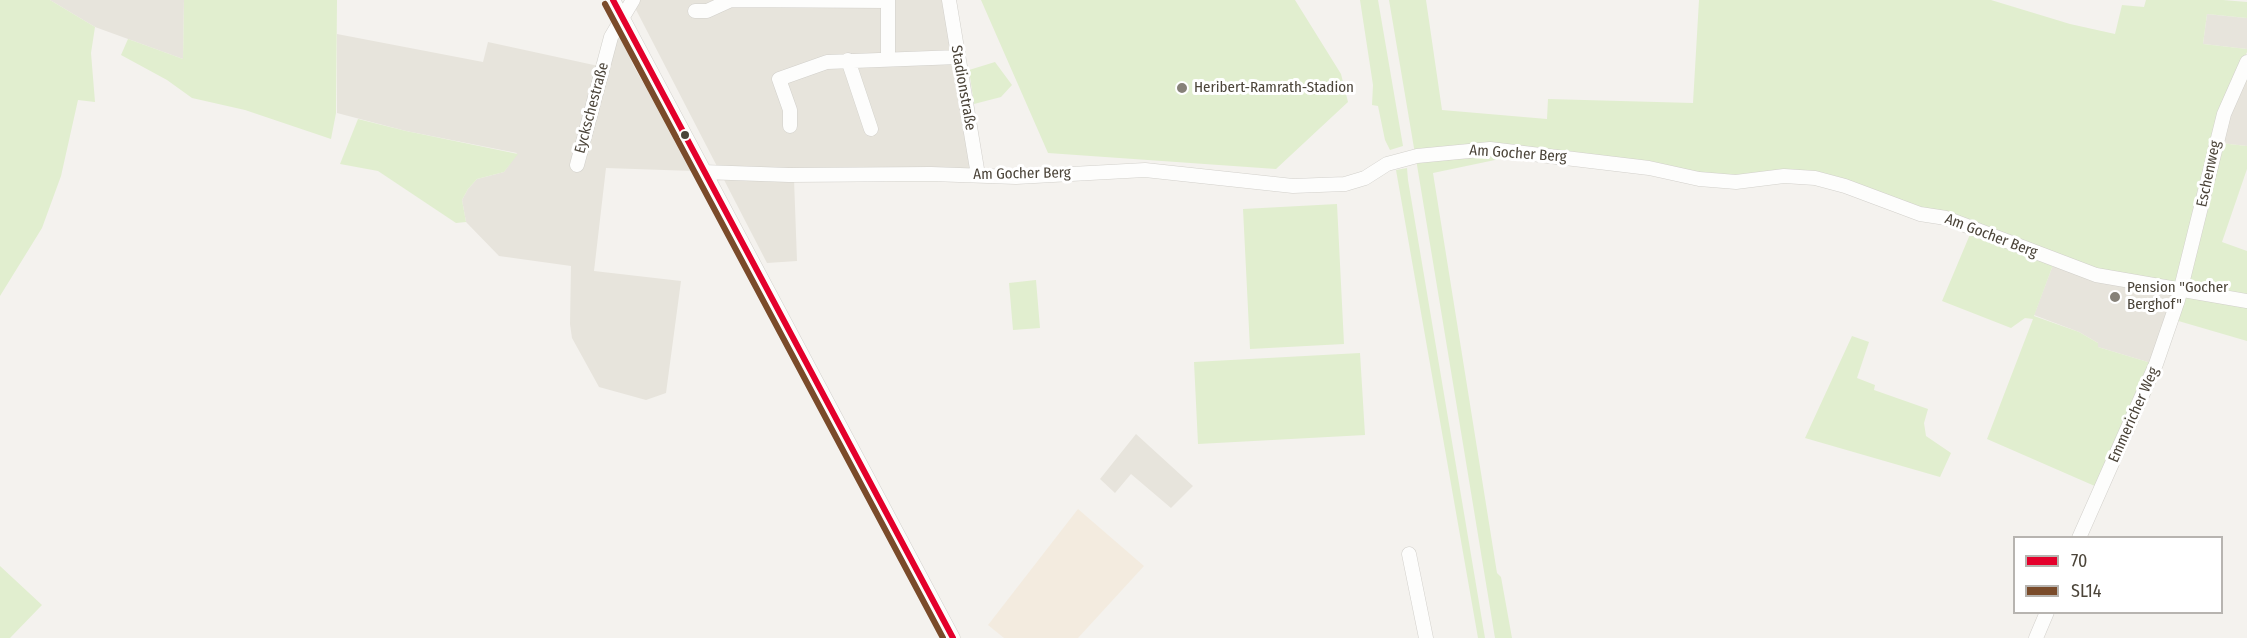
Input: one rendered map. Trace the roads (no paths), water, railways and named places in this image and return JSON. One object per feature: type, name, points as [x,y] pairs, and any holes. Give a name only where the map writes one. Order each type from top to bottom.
[{"type":"street","points":[[613,0],[953,638]]},
{"type":"street","name":"Eyckschestraße","points":[[577,165],[611,37],[633,0]]},
{"type":"street","name":"Stadionstraße","points":[[949,0],[978,176]]},
{"type":"street","points":[[695,11],[707,11],[729,1],[888,1],[888,58]]},
{"type":"street","points":[[790,126],[790,110],[779,79],[827,62],[958,57]]},
{"type":"street","points":[[848,60],[871,129]]},
{"type":"street","name":"Eschenweg","points":[[2180,290],[2221,124],[2247,62]]},
{"type":"street","name":"Am Gocher Berg","points":[[703,172],[1016,177],[1145,170],[1293,186],[1345,184],[1365,178],[1387,164],[1417,156],[1490,149],[1649,168],[1699,179],[1736,182],[1784,176],[1815,178],[1845,186],[1920,214],[1946,218],[2096,275],[2247,301]]},
{"type":"street","name":"Emmericher Weg","points":[[2079,536],[2156,364],[2180,290]]},
{"type":"street","points":[[1409,554],[1426,638]]},
{"type":"street","points":[[2036,638],[2046,614]]},
{"type":"place","name":"Heribert-Ramrath-Stadion","points":[[1182,88]]},
{"type":"place","name":"Pension \"Gocher Berghof\"","points":[[2115,297]]}]
